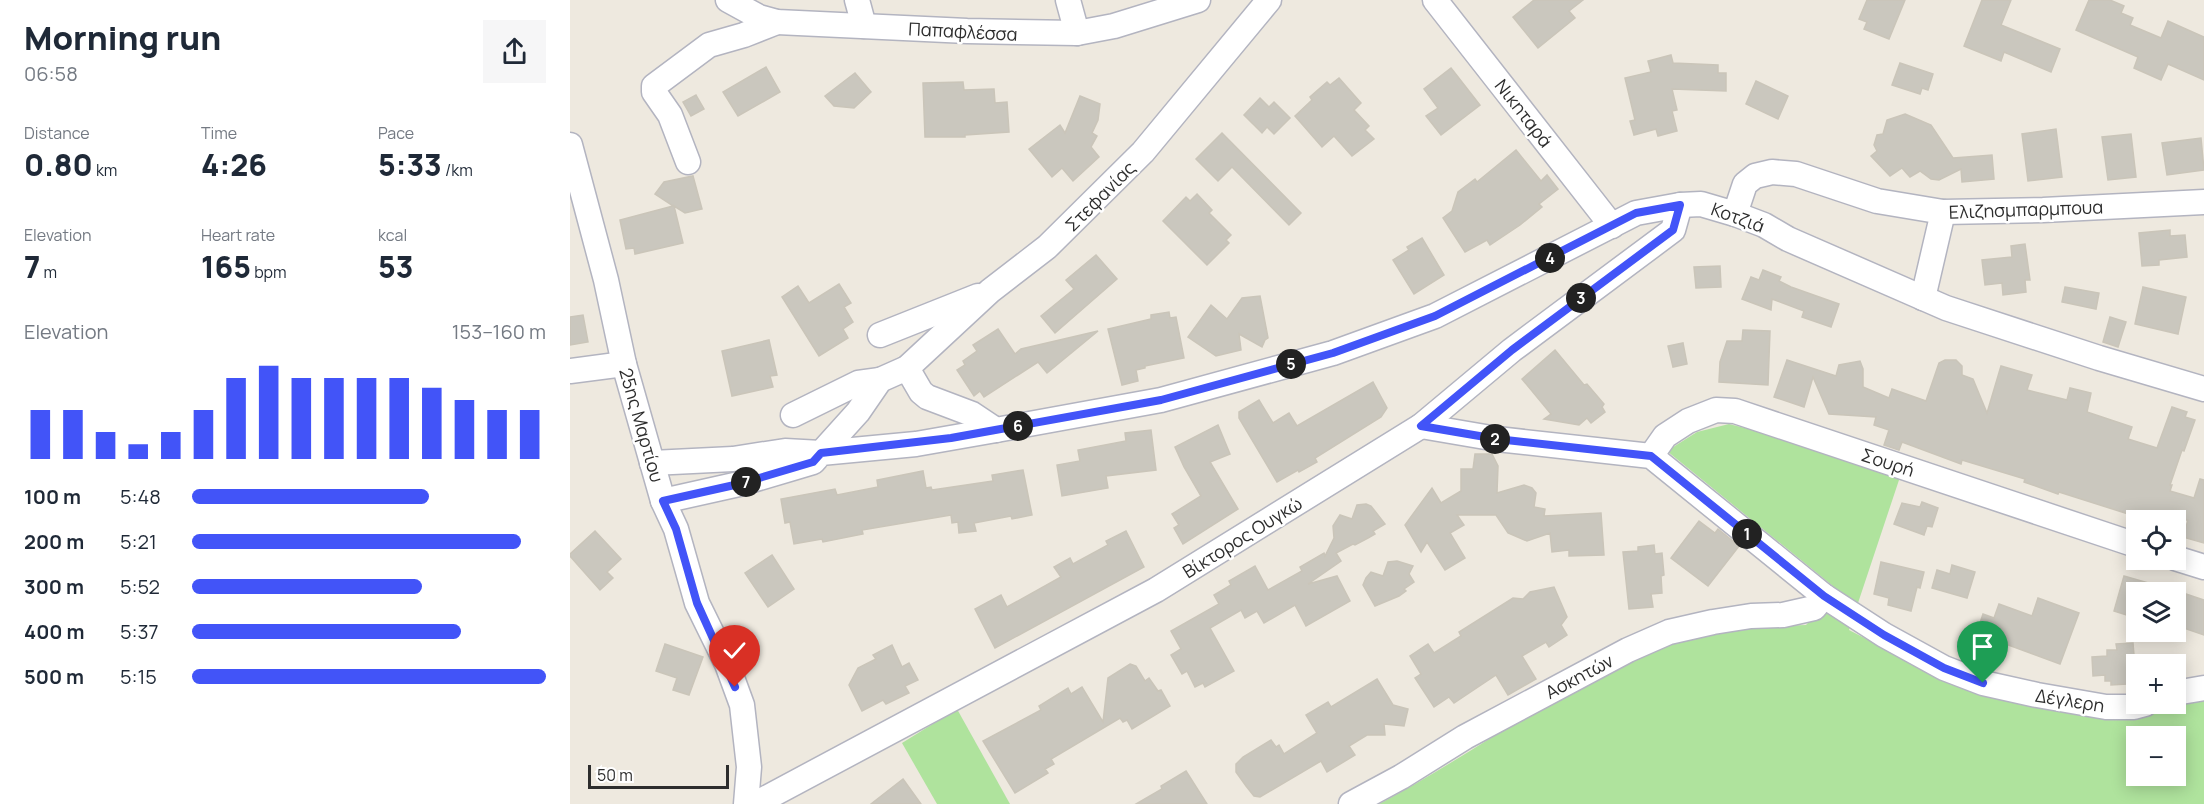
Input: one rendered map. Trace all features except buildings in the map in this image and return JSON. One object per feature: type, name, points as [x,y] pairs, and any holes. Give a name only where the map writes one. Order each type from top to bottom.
[{"type":"street","name":"Παπαφλέσσα","points":[[728,0],[759,17],[777,22],[988,32],[1077,33],[1114,26],[1198,0]]},
{"type":"street","points":[[857,0],[864,26]]},
{"type":"street","points":[[1068,0],[1077,33]]},
{"type":"street","name":"Στεφανίας","points":[[793,415],[858,383],[880,380],[907,368],[990,291],[1047,248],[1143,152],[1269,0]]},
{"type":"street","name":"Νικηταρά","points":[[1435,0],[1612,226]]},
{"type":"street","points":[[688,162],[670,114],[654,92],[654,86],[715,42],[744,35],[777,22]]},
{"type":"street","name":"25ης Μαρτίου","points":[[570,145],[601,259],[624,364],[663,501],[676,529],[697,603],[727,664],[741,705],[749,767],[747,804]]},
{"type":"street","name":"Ελιζησμπαρμπουα","points":[[1735,214],[1745,184],[1755,176],[1772,172],[1796,174],[1877,201],[1943,212],[2043,210],[2204,202]]},
{"type":"street","name":"Κοτζιά","points":[[663,501],[739,484],[813,462],[821,453],[916,444],[1161,400],[1333,353],[1435,316],[1636,213],[1680,205],[1701,204],[1735,214],[1923,298],[2098,358],[2204,389]]},
{"type":"street","name":"Βίκτορος Ουγκώ","points":[[755,804],[1156,590],[1421,426],[1512,350],[1673,230],[1680,205]]},
{"type":"street","points":[[1923,298],[1943,212]]},
{"type":"street","points":[[880,335],[990,291]]},
{"type":"street","points":[[570,371],[624,364]]},
{"type":"street","points":[[907,368],[921,392],[927,397],[972,414],[996,430]]},
{"type":"street","points":[[652,463],[733,459],[785,451],[821,453],[858,412],[880,380]]},
{"type":"street","name":"Σουρή","points":[[1651,456],[1665,436],[1688,421],[1716,410],[1735,411],[2126,542]]},
{"type":"street","points":[[1421,426],[1497,439],[1651,456]]},
{"type":"street","name":"Δέγλερη","points":[[1651,456],[1824,596],[1884,635],[1944,668],[1966,678],[2037,695],[2106,707],[2126,707]]},
{"type":"street","points":[[2186,561],[2204,567]]},
{"type":"street","name":"Ασκητών","points":[[1351,804],[1401,777],[1465,737],[1628,650],[1669,632],[1713,622],[1751,616],[1783,615],[1814,608],[1824,596]]},
{"type":"street","points":[[2186,691],[2204,688]]},
{"type":"green space","points":[[1729,424],[1773,435],[1900,477],[1849,630],[1930,672],[2065,708],[2135,720],[2152,714],[2186,714],[2186,702],[2204,701],[2204,804],[1379,804],[1605,673],[1645,655],[1700,636],[1745,628],[1806,625],[1839,591],[1667,451],[1697,432]]},
{"type":"green space","points":[[957,709],[1010,804],[937,804],[902,743]]},
{"type":"route","points":[[735,687],[727,664],[704,620],[691,588],[676,529],[663,501],[739,484],[813,462],[821,453],[916,444],[1161,400],[1333,353],[1435,316],[1636,213],[1680,205],[1673,230],[1512,350],[1421,426],[1497,439],[1651,456],[1824,596],[1884,635],[1944,668],[1983,683]]}]
